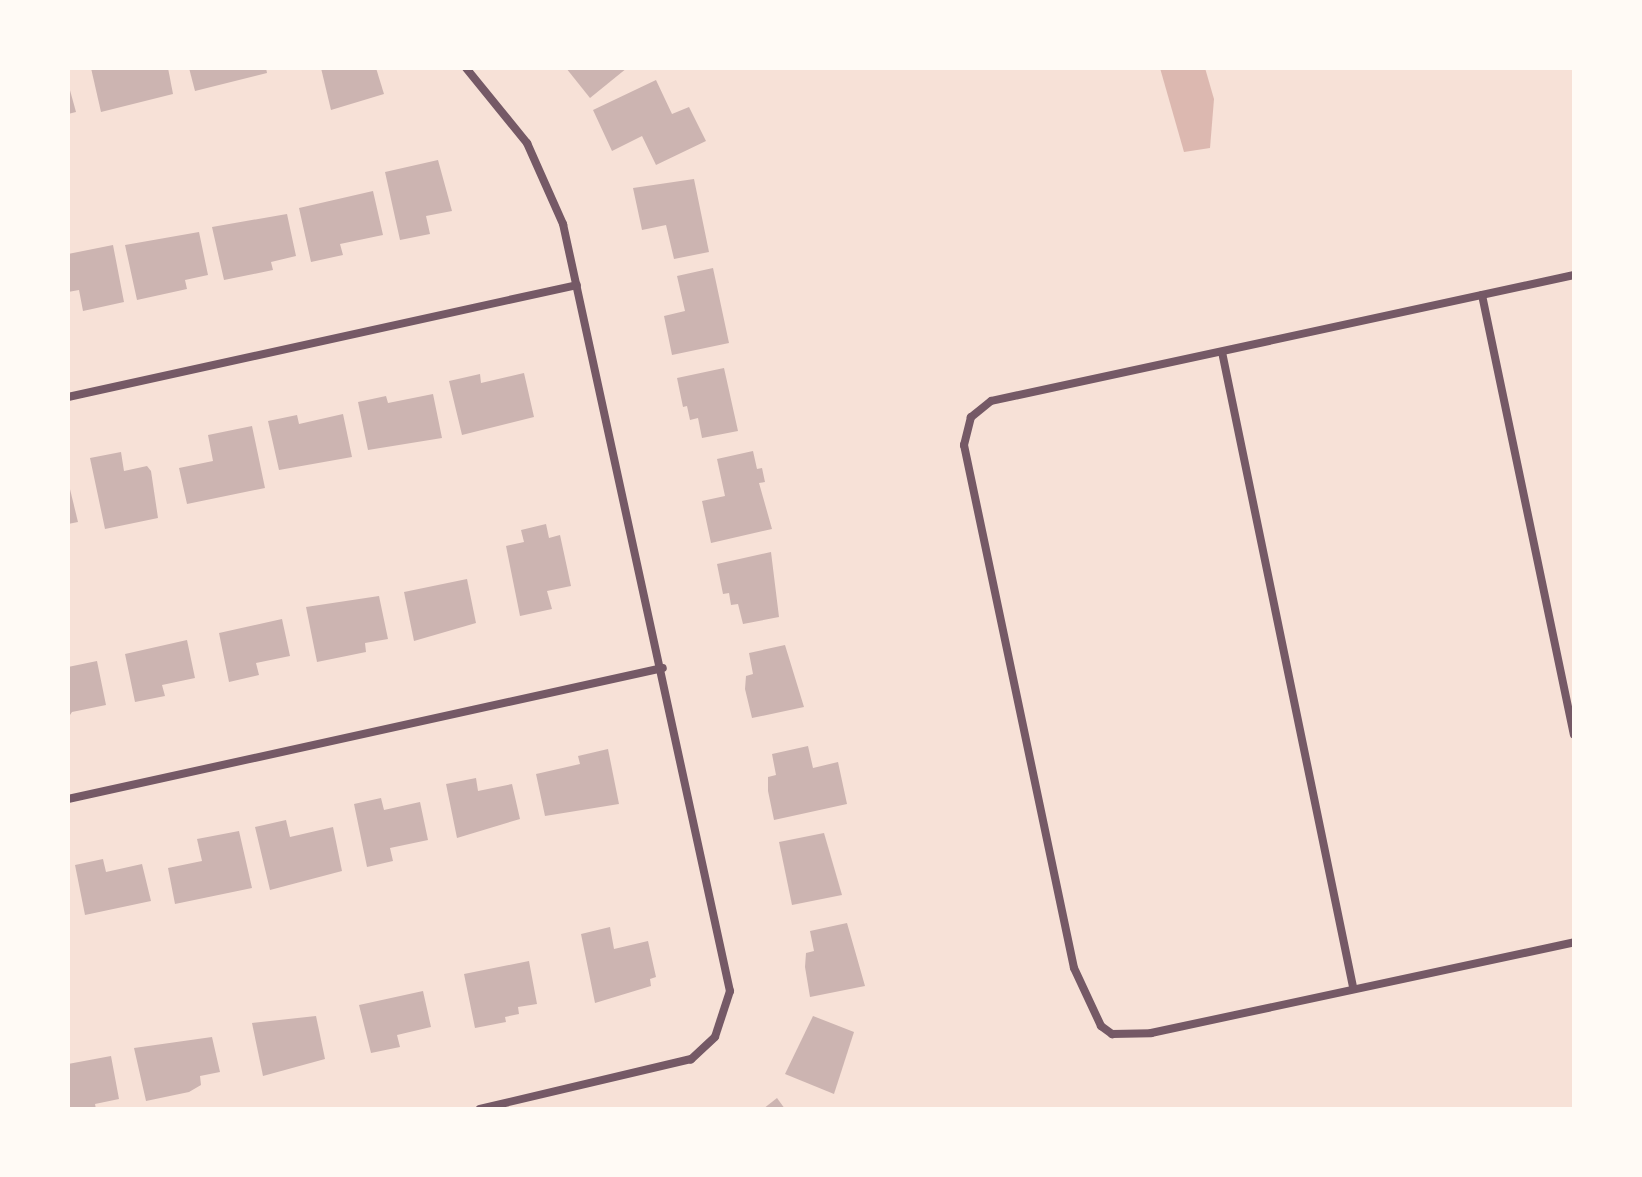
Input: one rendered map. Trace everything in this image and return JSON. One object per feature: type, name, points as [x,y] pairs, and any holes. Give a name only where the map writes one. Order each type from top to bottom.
[{"type":"street","points":[[466,68],[521,134],[549,182],[577,285],[729,975],[728,1007],[715,1037],[676,1065],[480,1109]]},
{"type":"street","points":[[1574,275],[991,401],[971,417],[965,458],[1074,968],[1084,998],[1101,1026],[1112,1034],[1151,1033],[1353,987],[1574,942]]},
{"type":"street","points":[[68,397],[577,285]]},
{"type":"street","points":[[1482,295],[1574,734]]},
{"type":"street","points":[[1222,352],[1353,987]]},
{"type":"street","points":[[68,799],[663,668]]},
{"type":"shaded area","points":[[1160,68],[1205,68],[1214,99],[1210,148],[1184,152]]},
{"type":"building","points":[[91,68],[168,68],[173,94],[101,112]]},
{"type":"building","points":[[189,68],[266,68],[267,73],[195,91]]},
{"type":"building","points":[[321,68],[376,68],[384,94],[331,110]]},
{"type":"building","points":[[566,68],[627,68],[590,98]]},
{"type":"building","points":[[656,80],[672,114],[689,107],[706,141],[656,165],[642,136],[612,151],[593,110]]},
{"type":"building","points":[[68,83],[76,112],[68,114]]},
{"type":"building","points":[[438,160],[452,211],[426,216],[430,234],[400,240],[385,172]]},
{"type":"building","points":[[694,179],[709,252],[674,259],[666,225],[642,230],[633,188]]},
{"type":"building","points":[[373,191],[383,235],[340,244],[343,255],[311,262],[299,208]]},
{"type":"building","points":[[287,214],[296,256],[271,262],[273,270],[224,280],[212,227]]},
{"type":"building","points":[[199,232],[208,275],[185,280],[187,289],[137,300],[125,245]]},
{"type":"building","points":[[113,245],[124,302],[83,311],[79,290],[68,292],[68,254]]},
{"type":"building","points":[[713,268],[729,343],[672,355],[664,316],[685,311],[677,276]]},
{"type":"building","points":[[724,368],[738,431],[702,438],[698,418],[690,420],[687,406],[683,407],[677,378]]},
{"type":"building","points":[[524,373],[534,417],[462,435],[449,381],[480,374],[481,383]]},
{"type":"building","points":[[433,394],[442,438],[368,450],[358,402],[386,396],[388,403]]},
{"type":"building","points":[[343,414],[352,457],[279,470],[268,421],[297,415],[299,424]]},
{"type":"building","points":[[252,426],[265,488],[187,504],[179,468],[213,461],[208,435]]},
{"type":"building","points":[[753,451],[757,469],[762,468],[765,482],[759,483],[772,529],[711,543],[702,501],[725,496],[717,459]]},
{"type":"building","points":[[121,452],[124,471],[147,466],[151,471],[158,518],[105,529],[90,458]]},
{"type":"building","points":[[68,481],[78,522],[68,524]]},
{"type":"building","points":[[546,524],[549,538],[560,535],[571,586],[547,591],[552,609],[520,616],[506,546],[524,542],[521,530]]},
{"type":"building","points":[[771,552],[779,617],[743,624],[738,604],[731,605],[729,593],[723,594],[717,564]]},
{"type":"building","points":[[467,579],[476,623],[414,641],[404,592]]},
{"type":"building","points":[[379,596],[388,639],[365,643],[366,652],[317,662],[306,607]]},
{"type":"building","points":[[282,619],[290,656],[256,663],[259,675],[229,682],[219,633]]},
{"type":"building","points":[[187,640],[195,678],[162,685],[165,696],[135,702],[125,654]]},
{"type":"building","points":[[785,645],[804,707],[752,718],[745,689],[746,676],[753,674],[749,653]]},
{"type":"building","points":[[97,661],[106,705],[72,712],[68,718],[68,667]]},
{"type":"building","points":[[808,746],[813,768],[838,762],[847,804],[774,820],[768,791],[768,777],[776,775],[772,754]]},
{"type":"building","points":[[608,749],[619,804],[545,816],[536,774],[580,764],[578,756]]},
{"type":"building","points":[[476,778],[478,791],[512,784],[520,819],[457,838],[446,784]]},
{"type":"building","points":[[381,798],[384,810],[420,802],[428,840],[390,848],[393,861],[367,867],[354,804]]},
{"type":"building","points":[[286,820],[290,837],[333,827],[342,871],[270,890],[255,827]]},
{"type":"building","points":[[239,831],[252,888],[175,904],[168,868],[202,861],[197,839]]},
{"type":"building","points":[[824,833],[842,895],[792,905],[779,842]]},
{"type":"building","points":[[103,859],[106,872],[142,864],[151,901],[85,915],[75,865]]},
{"type":"building","points":[[847,923],[865,986],[810,997],[805,967],[806,953],[814,951],[810,931]]},
{"type":"building","points":[[610,927],[614,949],[648,941],[656,977],[650,979],[651,986],[595,1003],[581,934]]},
{"type":"building","points":[[529,961],[537,1004],[518,1007],[519,1014],[505,1017],[506,1022],[475,1028],[464,974]]},
{"type":"building","points":[[423,991],[431,1027],[397,1035],[400,1047],[371,1053],[359,1005]]},
{"type":"building","points":[[316,1016],[325,1059],[263,1076],[252,1023]]},
{"type":"building","points":[[813,1016],[854,1032],[834,1094],[785,1074]]},
{"type":"building","points":[[212,1037],[220,1072],[200,1076],[201,1085],[189,1092],[146,1101],[134,1048]]},
{"type":"building","points":[[111,1056],[119,1099],[95,1104],[96,1109],[68,1109],[68,1064]]},
{"type":"building","points":[[777,1098],[785,1109],[763,1109]]}]
